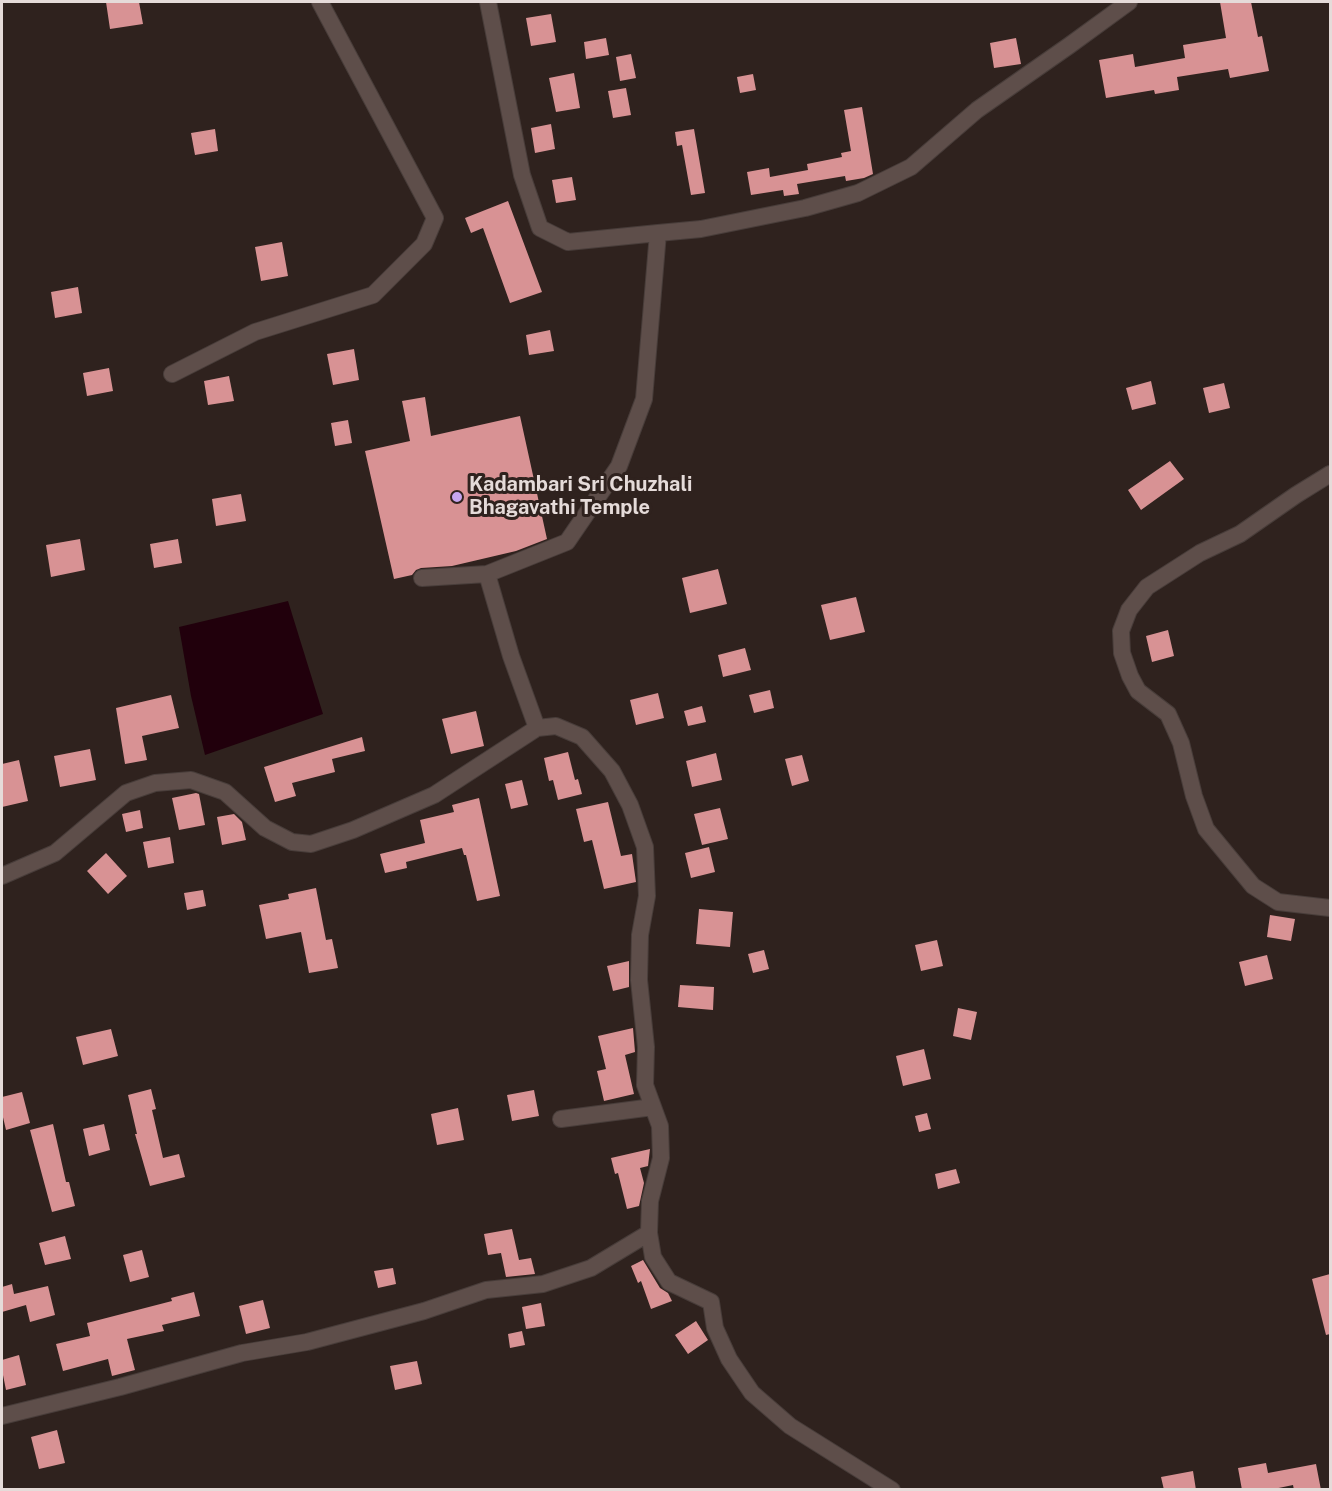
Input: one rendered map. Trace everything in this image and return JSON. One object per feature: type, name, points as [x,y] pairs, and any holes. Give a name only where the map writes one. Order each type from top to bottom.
[{"type":"street","points":[[172,374],[255,332],[372,295],[424,244],[435,218],[320,2]]},
{"type":"street","points":[[488,2],[522,175],[540,228],[568,242],[700,229],[806,208],[858,193],[911,167],[977,110],[1129,2]]},
{"type":"street","points":[[422,578],[487,574],[567,542],[620,466],[644,399],[658,233]]},
{"type":"street","points":[[1330,474],[1240,534],[1200,553],[1147,587],[1129,610],[1121,631],[1122,653],[1138,691],[1168,714],[1181,743],[1194,796],[1206,829],[1253,886],[1278,902],[1330,908]]},
{"type":"street","points":[[487,574],[511,657],[537,728]]},
{"type":"street","points":[[2,876],[55,853],[126,793],[155,783],[191,780],[225,792],[265,828],[292,842],[311,844],[353,830],[434,795],[537,728],[556,726],[582,737],[612,771],[630,805],[645,847],[647,896],[640,935],[639,980],[646,1047],[645,1086],[660,1126],[661,1158],[650,1201],[649,1233],[653,1257],[669,1281],[711,1302],[715,1328],[724,1348],[752,1393],[790,1426],[879,1484],[892,1490]]},
{"type":"street","points":[[561,1119],[653,1107]]},
{"type":"street","points":[[2,1416],[120,1387],[242,1353],[307,1342],[424,1311],[486,1290],[543,1284],[591,1268],[649,1233]]},
{"type":"shaded area","points":[[288,601],[323,714],[205,755],[191,696],[179,627]]},
{"type":"building","points":[[106,2],[139,2],[143,24],[110,29]]},
{"type":"building","points":[[1220,2],[1251,2],[1258,37],[1262,36],[1269,71],[1230,78],[1228,69],[1177,77],[1179,90],[1155,94],[1154,90],[1106,98],[1099,60],[1133,54],[1135,67],[1185,58],[1183,45],[1226,38]]},
{"type":"building","points":[[551,14],[556,42],[531,46],[526,18]]},
{"type":"building","points":[[606,38],[609,55],[586,59],[584,42]]},
{"type":"building","points":[[1016,38],[1021,64],[994,68],[990,43]]},
{"type":"building","points":[[631,54],[636,78],[620,81],[616,57]]},
{"type":"building","points":[[574,73],[580,108],[556,112],[549,78]]},
{"type":"building","points":[[753,74],[756,90],[740,93],[737,77]]},
{"type":"building","points":[[626,88],[631,115],[613,118],[608,91]]},
{"type":"building","points":[[862,107],[873,174],[846,181],[845,176],[797,184],[799,194],[784,196],[783,190],[751,195],[747,172],[769,168],[770,177],[808,170],[807,164],[842,157],[841,153],[851,151],[844,110]]},
{"type":"building","points":[[551,124],[555,149],[535,153],[531,128]]},
{"type":"building","points":[[215,129],[218,151],[195,155],[191,133]]},
{"type":"building","points":[[694,129],[705,193],[691,195],[682,145],[677,146],[675,132]]},
{"type":"building","points":[[572,177],[576,200],[556,203],[552,180]]},
{"type":"building","points":[[508,201],[542,292],[510,303],[483,228],[471,233],[465,218]]},
{"type":"building","points":[[282,242],[288,276],[261,281],[255,247]]},
{"type":"building","points":[[78,287],[82,313],[55,318],[51,292]]},
{"type":"building","points":[[550,330],[554,351],[529,355],[526,335]]},
{"type":"building","points":[[354,349],[359,380],[333,385],[327,354]]},
{"type":"building","points":[[109,368],[113,391],[87,396],[83,373]]},
{"type":"building","points":[[229,376],[234,401],[208,405],[204,381]]},
{"type":"building","points":[[1151,381],[1156,404],[1132,410],[1126,388]]},
{"type":"building","points":[[1224,383],[1230,408],[1209,413],[1203,388]]},
{"type":"building","name":"Kadambari Sri Chuzhali Bhagavathi Temple","points":[[425,397],[431,436],[520,416],[547,539],[516,551],[452,566],[421,568],[412,575],[394,579],[365,451],[410,441],[402,401]]},
{"type":"building","points":[[348,420],[352,443],[335,446],[331,423]]},
{"type":"building","points":[[1170,461],[1184,479],[1141,510],[1128,490]]},
{"type":"building","points":[[241,494],[246,521],[216,526],[212,499]]},
{"type":"building","points":[[80,539],[85,570],[51,577],[46,545]]},
{"type":"building","points":[[178,539],[182,563],[154,568],[150,544]]},
{"type":"building","points":[[718,569],[727,604],[690,613],[682,578]]},
{"type":"building","points":[[856,597],[865,632],[830,640],[821,605]]},
{"type":"building","points":[[1168,630],[1174,656],[1152,662],[1146,636]]},
{"type":"building","points":[[745,648],[751,670],[723,677],[718,655]]},
{"type":"building","points":[[770,690],[774,708],[754,713],[749,695]]},
{"type":"building","points":[[658,693],[664,718],[636,725],[630,700]]},
{"type":"building","points":[[171,695],[179,728],[142,736],[147,760],[125,764],[116,708]]},
{"type":"building","points":[[702,706],[706,722],[688,726],[684,711]]},
{"type":"building","points":[[476,711],[484,746],[451,754],[442,719]]},
{"type":"building","points":[[362,737],[365,751],[332,759],[335,772],[292,783],[296,796],[275,802],[264,767]]},
{"type":"building","points":[[90,749],[96,780],[60,787],[54,756]]},
{"type":"building","points":[[568,752],[575,780],[578,779],[582,794],[558,800],[553,780],[549,781],[544,758]]},
{"type":"building","points":[[716,753],[722,780],[692,787],[686,761]]},
{"type":"building","points":[[802,755],[809,781],[792,786],[785,759]]},
{"type":"building","points":[[19,760],[28,801],[2,807],[2,764]]},
{"type":"building","points":[[522,780],[528,805],[511,809],[505,784]]},
{"type":"building","points":[[199,794],[205,825],[179,830],[172,798]]},
{"type":"building","points":[[479,798],[500,896],[477,901],[466,855],[462,848],[406,862],[407,868],[385,873],[380,854],[425,843],[420,820],[454,812],[452,805]]},
{"type":"building","points":[[608,802],[621,856],[632,854],[636,882],[604,889],[592,840],[584,842],[576,809]]},
{"type":"building","points":[[720,808],[728,839],[702,845],[694,814]]},
{"type":"building","points":[[140,810],[143,828],[126,832],[122,814]]},
{"type":"building","points":[[234,814],[242,822],[246,840],[222,845],[217,817]]},
{"type":"building","points":[[170,837],[174,863],[148,868],[143,842]]},
{"type":"building","points":[[709,847],[715,872],[691,878],[685,853]]},
{"type":"building","points":[[106,853],[127,876],[108,894],[87,871]]},
{"type":"building","points":[[316,888],[326,940],[332,939],[338,968],[309,973],[301,932],[266,939],[259,905],[289,899],[288,894]]},
{"type":"building","points":[[203,890],[206,906],[187,910],[184,893]]},
{"type":"building","points":[[699,909],[733,912],[730,947],[696,944]]},
{"type":"building","points":[[1270,915],[1295,919],[1291,941],[1267,937]]},
{"type":"building","points":[[937,940],[943,966],[921,971],[915,945]]},
{"type":"building","points":[[764,950],[769,969],[753,973],[748,954]]},
{"type":"building","points":[[1267,955],[1273,979],[1245,986],[1239,962]]},
{"type":"building","points":[[629,961],[629,987],[613,991],[607,966]]},
{"type":"building","points":[[680,985],[714,987],[713,1010],[678,1007]]},
{"type":"building","points":[[958,1008],[977,1012],[971,1040],[953,1036]]},
{"type":"building","points":[[633,1028],[635,1052],[625,1055],[634,1094],[604,1101],[597,1071],[606,1069],[598,1036]]},
{"type":"building","points":[[111,1029],[118,1056],[83,1065],[76,1037]]},
{"type":"building","points":[[924,1049],[931,1079],[903,1086],[896,1056]]},
{"type":"building","points":[[151,1089],[156,1109],[152,1110],[163,1158],[179,1154],[185,1177],[150,1186],[135,1134],[137,1134],[128,1095]]},
{"type":"building","points":[[534,1090],[539,1116],[512,1121],[507,1095]]},
{"type":"building","points":[[22,1092],[30,1123],[6,1130],[2,1113],[2,1097]]},
{"type":"building","points":[[458,1108],[464,1140],[437,1145],[431,1114]]},
{"type":"building","points":[[927,1113],[931,1129],[919,1132],[915,1116]]},
{"type":"building","points":[[53,1124],[66,1182],[69,1182],[75,1206],[52,1212],[30,1130]]},
{"type":"building","points":[[104,1124],[110,1150],[89,1156],[83,1129]]},
{"type":"building","points":[[650,1149],[648,1166],[640,1168],[644,1183],[639,1206],[627,1209],[618,1173],[615,1174],[611,1158]]},
{"type":"building","points":[[956,1169],[960,1183],[938,1189],[935,1174]]},
{"type":"building","points":[[512,1229],[519,1260],[531,1258],[535,1274],[506,1277],[501,1253],[488,1255],[484,1234]]},
{"type":"building","points":[[65,1236],[71,1259],[45,1265],[39,1243]]},
{"type":"building","points":[[142,1250],[149,1277],[130,1282],[123,1255]]},
{"type":"building","points":[[643,1260],[660,1288],[668,1293],[672,1301],[651,1309],[641,1281],[638,1283],[631,1266]]},
{"type":"building","points":[[393,1268],[396,1284],[378,1288],[374,1271]]},
{"type":"building","points":[[1330,1274],[1330,1334],[1326,1335],[1312,1279]]},
{"type":"building","points":[[12,1284],[14,1294],[48,1286],[55,1315],[30,1322],[26,1305],[2,1312],[2,1287]]},
{"type":"building","points":[[194,1292],[200,1316],[162,1325],[164,1331],[127,1339],[135,1370],[112,1376],[108,1359],[63,1371],[56,1344],[90,1336],[87,1323],[172,1301],[171,1298]]},
{"type":"building","points":[[263,1300],[270,1328],[246,1334],[239,1306]]},
{"type":"building","points":[[541,1303],[545,1326],[526,1329],[522,1307]]},
{"type":"building","points":[[696,1321],[708,1340],[688,1354],[675,1335]]},
{"type":"building","points":[[522,1331],[525,1345],[510,1348],[508,1334]]},
{"type":"building","points":[[19,1355],[26,1385],[6,1390],[2,1360]]},
{"type":"building","points":[[417,1361],[422,1384],[395,1390],[390,1366]]},
{"type":"building","points":[[57,1430],[65,1463],[39,1469],[31,1437]]},
{"type":"building","points":[[1266,1463],[1268,1473],[1316,1464],[1321,1490],[1294,1490],[1293,1485],[1269,1490],[1242,1490],[1238,1468]]},
{"type":"building","points":[[1193,1471],[1196,1490],[1164,1490],[1161,1477]]},
{"type":"place","name":"Kadambari Sri Chuzhali Bhagavathi Temple","points":[[457,497]]}]
